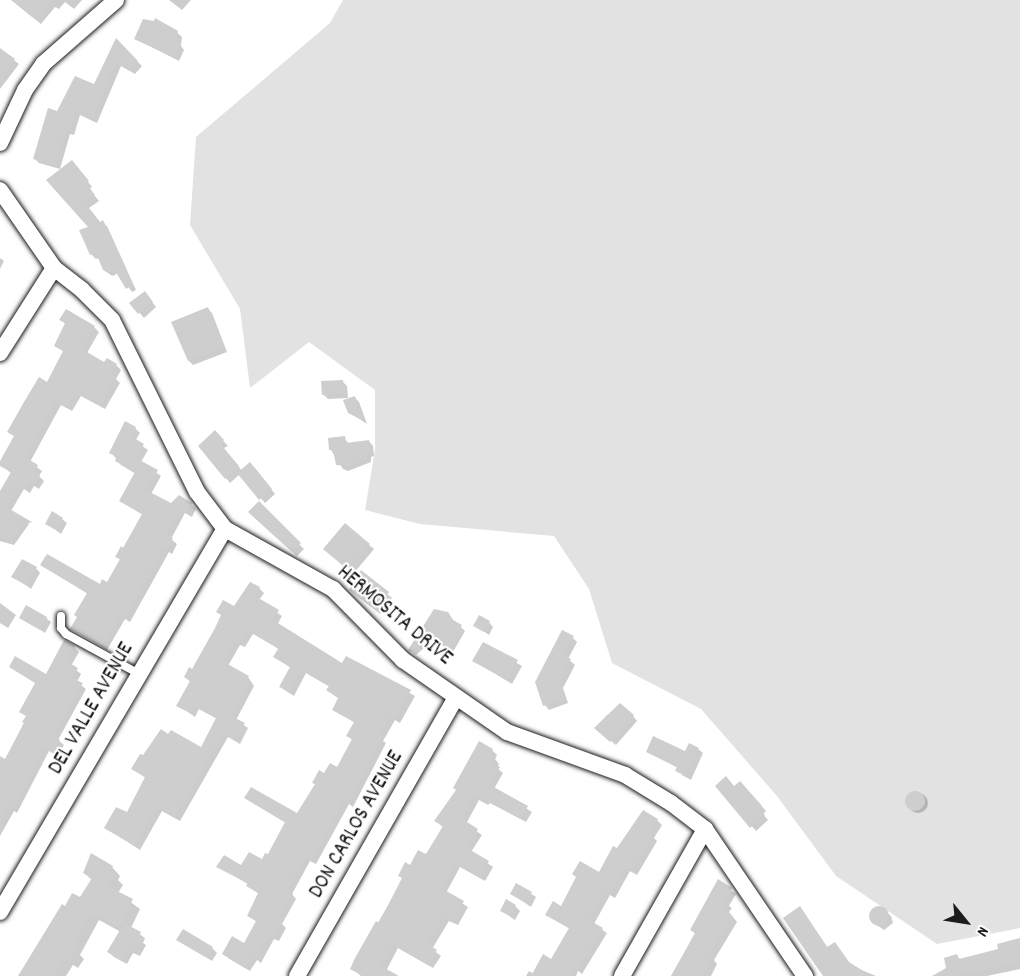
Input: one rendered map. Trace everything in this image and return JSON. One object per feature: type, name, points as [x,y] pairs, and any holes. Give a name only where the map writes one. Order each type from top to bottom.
[{"type":"street","points":[[0,143],[25,90],[43,64],[116,0]]},
{"type":"street","name":"HERMOSITA DRIVE","points":[[0,190],[54,268],[82,290],[112,320],[197,492],[225,529],[333,590],[403,660],[507,732],[625,775],[671,803],[705,829],[805,976]]},
{"type":"street","points":[[0,353],[54,268]]},
{"type":"street","name":"DEL VALLE AVENUE","points":[[0,912],[225,529]]},
{"type":"street","name":"DON CARLOS AVENUE","points":[[297,976],[456,697]]},
{"type":"street","points":[[622,976],[705,829]]},
{"type":"lane","points":[[60,616],[61,628],[66,634],[139,674]]},
{"type":"shaded area","points":[[343,0],[1020,0],[1020,928],[937,944],[836,876],[777,796],[701,709],[612,663],[589,589],[554,536],[420,524],[365,510],[375,450],[375,390],[309,342],[250,388],[240,309],[190,225],[196,137],[330,23]]},
{"type":"building","points":[[11,0],[53,0],[36,20]]},
{"type":"building","points":[[155,18],[178,31],[176,42],[181,44],[175,58],[134,39],[143,19],[154,21]]},
{"type":"building","points":[[116,38],[138,61],[130,71],[116,63],[92,119],[75,112],[70,131],[66,130],[56,165],[33,159],[48,108],[57,111],[75,76],[94,84]]},
{"type":"building","points":[[0,48],[15,59],[0,81]]},
{"type":"building","points":[[72,160],[89,181],[86,183],[95,195],[85,203],[100,222],[103,220],[133,285],[126,289],[114,269],[108,273],[103,270],[96,253],[90,255],[79,230],[88,227],[46,180]]},
{"type":"building","points":[[145,291],[153,302],[138,314],[129,303]]},
{"type":"building","points":[[208,307],[224,347],[188,361],[171,322]]},
{"type":"building","points":[[66,309],[95,326],[82,349],[104,362],[107,358],[117,364],[111,374],[116,377],[100,405],[76,392],[67,407],[56,401],[26,458],[38,465],[34,472],[40,475],[34,485],[29,482],[25,489],[19,486],[6,507],[32,522],[20,526],[11,543],[0,537],[0,491],[11,472],[0,466],[0,461],[14,436],[7,432],[24,402],[39,377],[47,382],[63,351],[54,346],[65,323],[59,320]]},
{"type":"building","points":[[343,380],[344,394],[322,395],[321,381]]},
{"type":"building","points":[[355,396],[364,421],[348,413],[343,400]]},
{"type":"building","points":[[125,421],[136,427],[131,436],[144,444],[136,458],[158,470],[146,490],[171,503],[179,495],[192,503],[187,513],[180,510],[166,535],[173,538],[167,550],[164,549],[125,618],[120,616],[102,646],[70,629],[77,617],[74,615],[87,593],[40,565],[47,554],[100,584],[102,579],[107,582],[120,559],[115,557],[121,546],[123,548],[142,514],[119,501],[135,472],[115,461],[117,457],[109,453]]},
{"type":"building","points":[[215,430],[224,440],[221,443],[225,450],[239,466],[225,479],[198,446]]},
{"type":"building","points":[[345,436],[346,443],[369,440],[370,452],[367,453],[367,458],[349,466],[336,465],[333,450],[329,450],[328,438]]},
{"type":"building","points":[[250,462],[272,489],[259,500],[237,473]]},
{"type":"building","points":[[259,501],[301,543],[292,552],[248,512]]},
{"type":"building","points":[[52,511],[63,518],[56,530],[45,524]]},
{"type":"building","points":[[345,523],[370,544],[348,570],[323,549]]},
{"type":"building","points":[[22,559],[37,567],[26,585],[11,577]]},
{"type":"building","points":[[361,570],[389,592],[375,610],[349,590]]},
{"type":"building","points":[[250,582],[260,587],[255,596],[279,610],[273,620],[342,663],[346,656],[411,690],[395,719],[390,716],[379,736],[382,737],[348,803],[344,801],[311,861],[305,858],[287,890],[293,893],[278,920],[282,923],[274,938],[269,935],[256,959],[252,957],[245,968],[222,954],[232,936],[244,943],[256,921],[247,916],[258,893],[246,886],[248,883],[216,867],[224,855],[241,865],[249,852],[262,859],[265,853],[268,854],[285,822],[244,798],[251,787],[297,813],[315,784],[312,783],[319,770],[324,773],[330,763],[337,767],[352,739],[346,736],[354,722],[332,710],[338,698],[326,690],[329,686],[301,670],[290,692],[279,687],[290,667],[273,657],[278,649],[275,646],[248,630],[240,644],[235,641],[224,662],[249,676],[247,679],[250,681],[231,716],[245,723],[236,740],[223,734],[175,818],[157,808],[135,846],[104,828],[116,807],[127,812],[145,777],[131,769],[161,729],[168,734],[171,730],[201,747],[216,718],[194,706],[190,713],[176,706],[190,681],[184,677],[189,667],[192,669],[215,628],[221,615],[216,612],[223,600],[234,606]]},
{"type":"building","points":[[26,605],[47,617],[40,630],[19,618]]},
{"type":"building","points":[[434,609],[448,612],[453,620],[462,625],[448,648],[428,636],[411,652],[408,650]]},
{"type":"building","points":[[479,615],[490,621],[484,632],[473,626]]},
{"type":"building","points":[[562,630],[574,636],[564,655],[571,659],[559,683],[565,699],[543,706],[535,682]]},
{"type":"building","points":[[64,640],[75,646],[66,661],[78,668],[72,678],[83,683],[53,736],[60,740],[53,753],[44,748],[12,810],[9,808],[0,824],[0,756],[5,759],[24,723],[22,722],[26,716],[19,712],[35,683],[9,667],[15,656],[46,674]]},
{"type":"building","points":[[483,642],[518,660],[507,680],[472,661]]},
{"type":"building","points":[[620,703],[634,715],[610,742],[594,728]]},
{"type":"building","points":[[653,736],[685,751],[689,743],[699,748],[686,776],[675,771],[677,767],[646,752]]},
{"type":"building","points":[[479,741],[493,749],[490,755],[496,758],[492,763],[500,767],[490,785],[528,806],[521,819],[474,796],[462,819],[478,829],[467,848],[489,861],[480,878],[455,863],[441,888],[464,901],[452,922],[444,917],[427,944],[437,950],[428,965],[393,945],[381,966],[399,976],[363,976],[350,969],[355,958],[376,921],[379,923],[402,878],[398,876],[405,862],[410,865],[418,850],[426,854],[443,826],[434,821],[456,790],[453,788]]},
{"type":"building","points":[[726,776],[734,786],[740,781],[762,806],[759,809],[765,815],[750,828],[715,786]]},
{"type":"building","points":[[915,791],[922,794],[925,801],[922,808],[915,811],[908,808],[905,801],[908,794]]},
{"type":"building","points":[[643,810],[658,819],[650,833],[653,835],[632,872],[625,868],[610,895],[605,892],[589,920],[603,928],[578,970],[573,968],[569,976],[531,976],[543,954],[551,959],[569,928],[545,915],[553,901],[561,906],[576,877],[572,874],[580,861],[599,872],[613,846],[617,848]]},
{"type":"building","points":[[91,853],[113,866],[109,872],[115,875],[109,887],[133,899],[119,928],[91,912],[72,946],[77,949],[70,961],[64,958],[53,976],[18,976],[62,904],[65,906],[72,893],[80,897],[92,878],[83,873]]},
{"type":"building","points":[[718,879],[732,888],[725,900],[728,902],[725,907],[728,909],[726,912],[733,916],[709,956],[714,958],[703,976],[671,976],[695,933],[690,930]]},
{"type":"building","points":[[516,883],[532,892],[526,903],[510,894]]},
{"type":"building","points":[[506,899],[516,905],[510,916],[500,911]]},
{"type":"building","points":[[800,906],[827,947],[835,942],[849,962],[871,976],[823,976],[783,918]]},
{"type":"building","points":[[875,906],[883,906],[889,912],[889,920],[883,926],[875,926],[869,920],[869,912]]},
{"type":"building","points":[[124,923],[141,932],[138,938],[142,940],[135,953],[128,949],[122,961],[107,952]]},
{"type":"building","points":[[183,929],[213,947],[207,958],[176,940]]},
{"type":"building","points":[[1020,938],[1020,962],[957,976],[932,976],[946,968],[944,958],[957,954],[959,959],[998,949],[997,944]]}]
